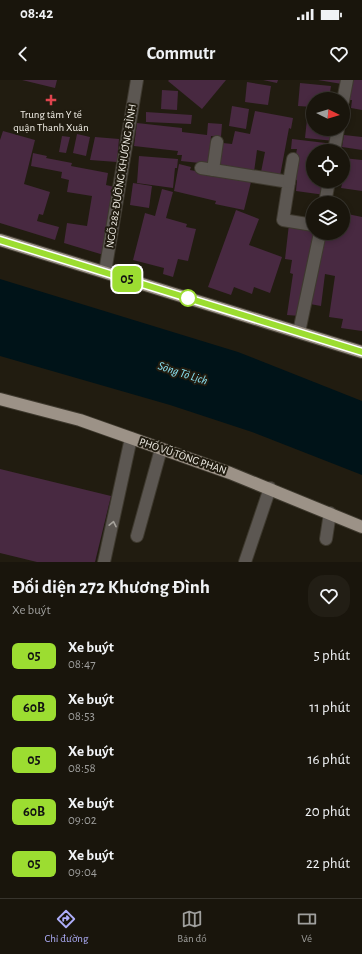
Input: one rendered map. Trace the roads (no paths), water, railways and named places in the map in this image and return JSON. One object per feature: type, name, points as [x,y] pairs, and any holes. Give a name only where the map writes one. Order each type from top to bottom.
[{"type":"main road","points":[[0,240],[362,352]]},
{"type":"main road","name":"PHỐ VŨ TÔNG PHAN","points":[[0,399],[80,420],[131,438],[270,488],[362,527]]},
{"type":"lane","name":"NGÕ 282 ĐƯỜNG KHƯƠNG ĐÌNH","points":[[105,272],[137,80]]},
{"type":"lane","points":[[345,92],[347,80]]},
{"type":"lane","points":[[217,142],[207,169],[289,182]]},
{"type":"lane","points":[[293,160],[283,220],[306,224]]},
{"type":"lane","points":[[299,332],[319,240]]},
{"type":"lane","points":[[104,562],[131,438]]},
{"type":"lane","points":[[137,536],[161,449]]},
{"type":"lane","points":[[245,562],[270,488]]},
{"type":"lane","points":[[326,539],[330,513]]},
{"type":"water","name":"Sông Tô Lịch","points":[[0,279],[238,352],[362,401],[362,475],[252,432],[170,405],[0,356]]},
{"type":"place","name":"Trung tâm Y tế quận Thanh Xuân","points":[[51,100]]}]
